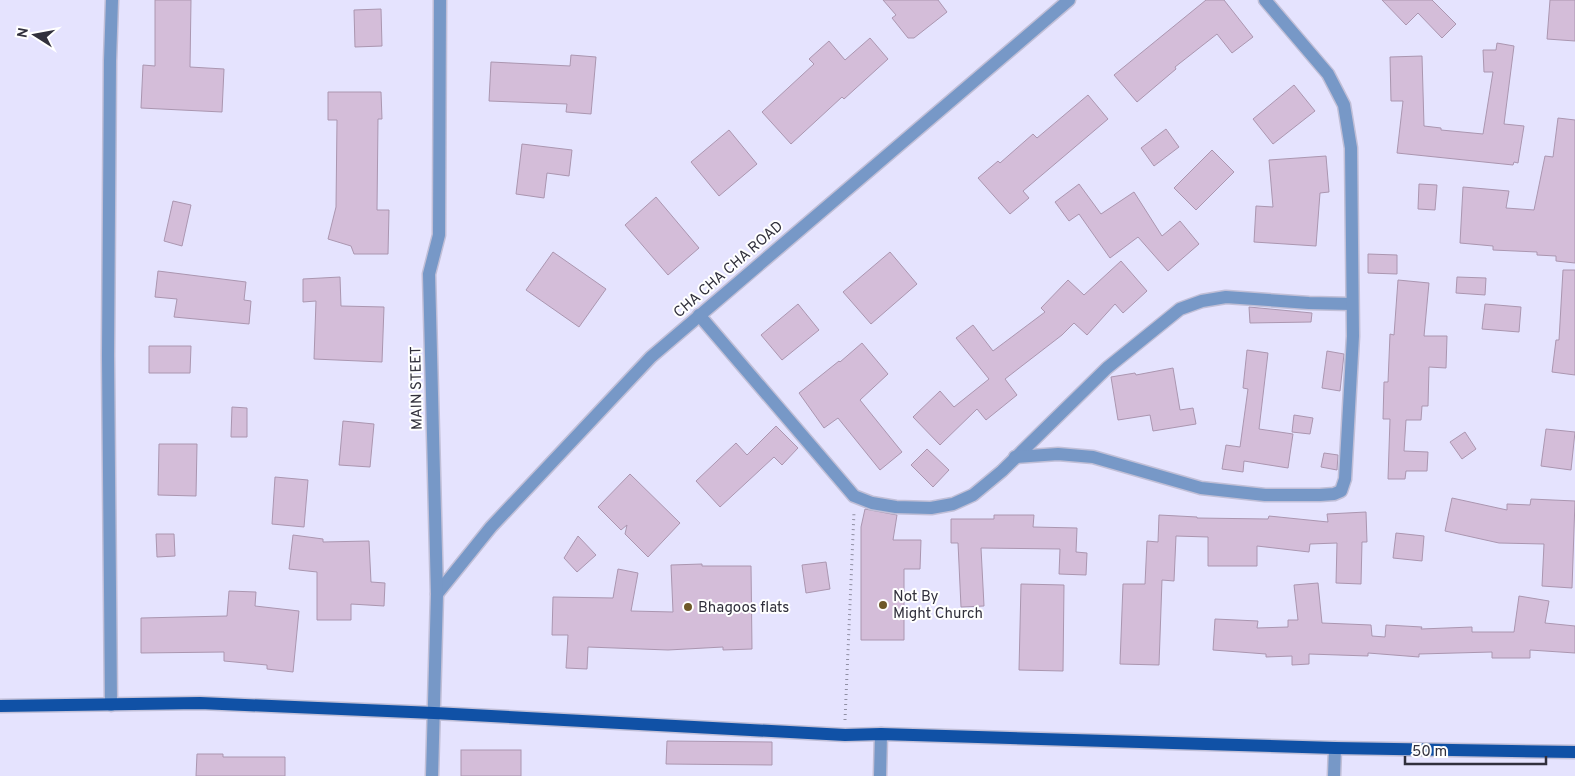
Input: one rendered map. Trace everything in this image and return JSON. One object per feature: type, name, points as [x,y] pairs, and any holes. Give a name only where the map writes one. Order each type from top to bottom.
[{"type":"main road","points":[[0,706],[200,703],[845,735],[881,734],[1335,748],[1575,752]]},
{"type":"street","points":[[111,705],[108,337],[112,0]]},
{"type":"street","name":"MAIN STEET","points":[[432,776],[438,594],[429,274],[439,235],[440,0]]},
{"type":"street","name":"CHA CHA CHA ROAD","points":[[438,594],[491,526],[651,357],[1069,0]]},
{"type":"street","points":[[1015,457],[1058,454],[1093,457],[1201,488],[1265,494],[1320,496],[1334,494],[1341,490],[1345,479],[1353,336],[1352,148],[1344,105],[1328,74],[1265,0]]},
{"type":"street","points":[[699,315],[854,496],[872,503],[931,508],[953,504],[973,495],[1107,368],[1180,309],[1202,301],[1226,297],[1352,304]]},
{"type":"street","points":[[880,776],[881,734]]},
{"type":"street","points":[[1334,776],[1335,748]]},
{"type":"path","points":[[845,735],[854,496]]},
{"type":"building","points":[[155,0],[191,0],[190,67],[224,69],[222,112],[141,108],[143,65],[155,66]]},
{"type":"building","points":[[883,0],[938,0],[947,12],[914,38],[908,38],[892,18],[896,15]]},
{"type":"building","points":[[1206,0],[1224,0],[1253,37],[1232,53],[1217,34],[1175,67],[1176,69],[1137,102],[1114,75]]},
{"type":"building","points":[[1382,0],[1432,0],[1456,24],[1442,38],[1418,13],[1406,25]]},
{"type":"building","points":[[1550,0],[1575,0],[1575,41],[1547,39]]},
{"type":"building","points":[[381,9],[382,46],[355,47],[354,10]]},
{"type":"building","points":[[870,38],[888,59],[844,99],[842,97],[791,144],[762,112],[814,64],[809,59],[829,41],[845,60]]},
{"type":"building","points":[[1497,43],[1514,46],[1504,124],[1524,126],[1518,163],[1514,162],[1513,165],[1397,153],[1403,101],[1391,101],[1390,57],[1422,56],[1424,126],[1441,128],[1441,130],[1483,134],[1493,72],[1484,72],[1483,50],[1496,50]]},
{"type":"building","points":[[571,55],[596,57],[591,114],[566,112],[567,104],[489,101],[491,62],[570,66]]},
{"type":"building","points":[[1294,85],[1315,111],[1273,144],[1253,119]]},
{"type":"building","points":[[328,92],[381,92],[382,119],[378,119],[377,210],[389,210],[388,254],[354,254],[351,246],[328,239],[336,207],[337,120],[328,120]]},
{"type":"building","points":[[1088,95],[1108,119],[1023,191],[1029,198],[1010,214],[978,178],[998,161],[1000,163],[1033,134],[1037,138]]},
{"type":"building","points":[[1558,118],[1575,120],[1575,263],[1556,261],[1556,256],[1537,255],[1537,252],[1493,250],[1493,246],[1460,243],[1463,187],[1509,191],[1506,208],[1534,210],[1545,156],[1553,157]]},
{"type":"building","points":[[1166,129],[1179,147],[1154,166],[1141,148]]},
{"type":"building","points":[[729,130],[757,164],[719,196],[691,162]]},
{"type":"building","points":[[522,144],[572,150],[569,176],[547,173],[544,198],[516,194]]},
{"type":"building","points":[[1212,150],[1234,172],[1196,210],[1174,188]]},
{"type":"building","points":[[1326,156],[1329,192],[1320,193],[1316,246],[1254,242],[1256,206],[1273,207],[1269,160]]},
{"type":"building","points":[[1079,184],[1101,214],[1134,192],[1162,236],[1180,221],[1199,244],[1168,271],[1138,237],[1110,258],[1079,214],[1069,221],[1055,202]]},
{"type":"building","points":[[1419,184],[1437,185],[1435,210],[1418,209]]},
{"type":"building","points":[[656,197],[699,248],[668,275],[625,225]]},
{"type":"building","points":[[173,201],[191,205],[182,246],[164,241]]},
{"type":"building","points":[[553,252],[606,289],[579,327],[526,290]]},
{"type":"building","points":[[890,252],[917,284],[871,324],[843,292]]},
{"type":"building","points":[[1368,254],[1397,255],[1397,274],[1368,273]]},
{"type":"building","points":[[1121,261],[1147,291],[1123,313],[1115,304],[1087,335],[1074,323],[1062,335],[1005,379],[1017,395],[986,420],[977,409],[940,445],[913,417],[940,391],[954,407],[989,379],[956,338],[973,325],[993,351],[1045,312],[1041,308],[1068,280],[1084,295]]},
{"type":"building","points":[[1563,270],[1575,270],[1575,375],[1552,372],[1556,340],[1559,340]]},
{"type":"building","points":[[158,271],[246,282],[244,300],[251,301],[249,324],[174,317],[177,299],[155,297]]},
{"type":"building","points":[[340,277],[341,306],[384,307],[382,362],[314,359],[316,301],[303,302],[303,279]]},
{"type":"building","points":[[1457,277],[1486,278],[1485,295],[1456,293]]},
{"type":"building","points":[[1398,280],[1429,283],[1424,336],[1447,336],[1446,368],[1429,367],[1428,406],[1422,406],[1421,420],[1406,420],[1404,451],[1428,452],[1427,471],[1406,471],[1405,479],[1388,479],[1390,419],[1383,419],[1384,382],[1388,382],[1390,334],[1394,335]]},
{"type":"building","points":[[798,304],[819,330],[782,360],[761,335]]},
{"type":"building","points":[[1485,304],[1521,307],[1519,332],[1482,329]]},
{"type":"building","points":[[1249,307],[1312,313],[1311,322],[1250,323]]},
{"type":"building","points":[[862,343],[888,374],[860,400],[902,452],[880,470],[838,418],[824,428],[799,393]]},
{"type":"building","points":[[149,346],[191,346],[190,373],[149,373]]},
{"type":"building","points":[[1247,350],[1268,353],[1259,429],[1293,434],[1288,468],[1244,461],[1243,472],[1222,469],[1226,445],[1240,447],[1248,389],[1243,388]]},
{"type":"building","points":[[1327,351],[1344,354],[1340,391],[1322,388]]},
{"type":"building","points":[[1173,368],[1180,410],[1193,408],[1196,424],[1153,431],[1150,415],[1118,420],[1111,377],[1135,373],[1136,375]]},
{"type":"building","points":[[232,407],[247,408],[247,437],[231,437]]},
{"type":"building","points":[[1294,415],[1313,418],[1310,434],[1292,432]]},
{"type":"building","points":[[343,421],[374,424],[370,467],[339,465]]},
{"type":"building","points":[[776,426],[798,448],[782,465],[774,457],[720,507],[696,481],[736,443],[747,455]]},
{"type":"building","points":[[1546,429],[1575,432],[1571,470],[1541,466]]},
{"type":"building","points":[[1465,432],[1476,449],[1462,459],[1450,442]]},
{"type":"building","points":[[159,444],[197,444],[196,496],[158,495]]},
{"type":"building","points":[[927,449],[949,470],[933,487],[911,465]]},
{"type":"building","points":[[1324,453],[1338,455],[1337,470],[1321,467]]},
{"type":"building","points":[[630,474],[680,523],[648,557],[625,534],[627,525],[621,530],[598,507]]},
{"type":"building","points":[[275,477],[308,480],[304,527],[272,524]]},
{"type":"building","points":[[1452,498],[1507,510],[1507,504],[1530,505],[1531,499],[1575,501],[1572,588],[1542,586],[1544,544],[1499,543],[1445,531]]},
{"type":"building","name":"Not By Might Church","points":[[865,509],[897,515],[893,540],[921,540],[920,569],[904,569],[904,640],[861,640],[861,527]]},
{"type":"building","points":[[1366,512],[1367,542],[1362,542],[1361,584],[1336,583],[1337,543],[1310,544],[1309,552],[1257,546],[1257,566],[1208,566],[1208,537],[1176,536],[1174,581],[1162,580],[1159,665],[1120,664],[1123,584],[1145,584],[1147,541],[1158,542],[1159,515],[1197,518],[1268,519],[1269,516],[1328,522],[1327,514]]},
{"type":"building","points":[[994,515],[1034,515],[1033,527],[1077,528],[1076,552],[1087,553],[1086,575],[1059,574],[1060,549],[981,548],[984,606],[961,607],[958,543],[951,543],[951,519],[994,519]]},
{"type":"building","points":[[1396,533],[1424,536],[1422,561],[1393,558]]},
{"type":"building","points":[[156,534],[174,534],[175,556],[157,557]]},
{"type":"building","points":[[293,535],[323,539],[323,542],[369,541],[371,582],[385,583],[384,606],[351,604],[351,620],[317,620],[317,572],[289,569]]},
{"type":"building","points":[[578,536],[596,555],[577,572],[564,558]]},
{"type":"building","points":[[826,562],[830,589],[806,593],[802,565]]},
{"type":"building","points":[[702,564],[702,566],[751,566],[752,649],[723,650],[723,647],[668,650],[588,647],[587,669],[566,668],[568,635],[552,635],[553,597],[613,598],[618,569],[638,573],[631,611],[673,612],[671,565]]},
{"type":"building","points":[[1318,583],[1322,623],[1371,625],[1372,636],[1385,637],[1386,625],[1422,627],[1421,629],[1472,627],[1472,632],[1514,632],[1519,596],[1549,601],[1545,623],[1575,626],[1575,653],[1530,650],[1530,658],[1492,658],[1492,652],[1419,654],[1419,657],[1368,653],[1368,656],[1309,654],[1309,664],[1292,665],[1292,656],[1266,657],[1266,654],[1213,650],[1215,619],[1258,621],[1257,628],[1288,627],[1288,620],[1298,620],[1294,585]]},
{"type":"building","points":[[1021,584],[1064,585],[1063,671],[1019,670]]},
{"type":"building","points":[[229,591],[256,592],[255,606],[299,611],[293,672],[267,669],[267,665],[224,661],[224,652],[141,653],[141,618],[227,616]]},
{"type":"building","points":[[667,741],[772,742],[772,765],[666,764]]},
{"type":"building","points":[[461,750],[521,750],[521,776],[461,776]]},
{"type":"building","points":[[197,754],[223,754],[223,757],[285,757],[285,776],[196,776]]},
{"type":"place","name":"Not By Might Church","points":[[883,605]]},
{"type":"place","name":"Bhagoos flats","points":[[688,607]]}]
